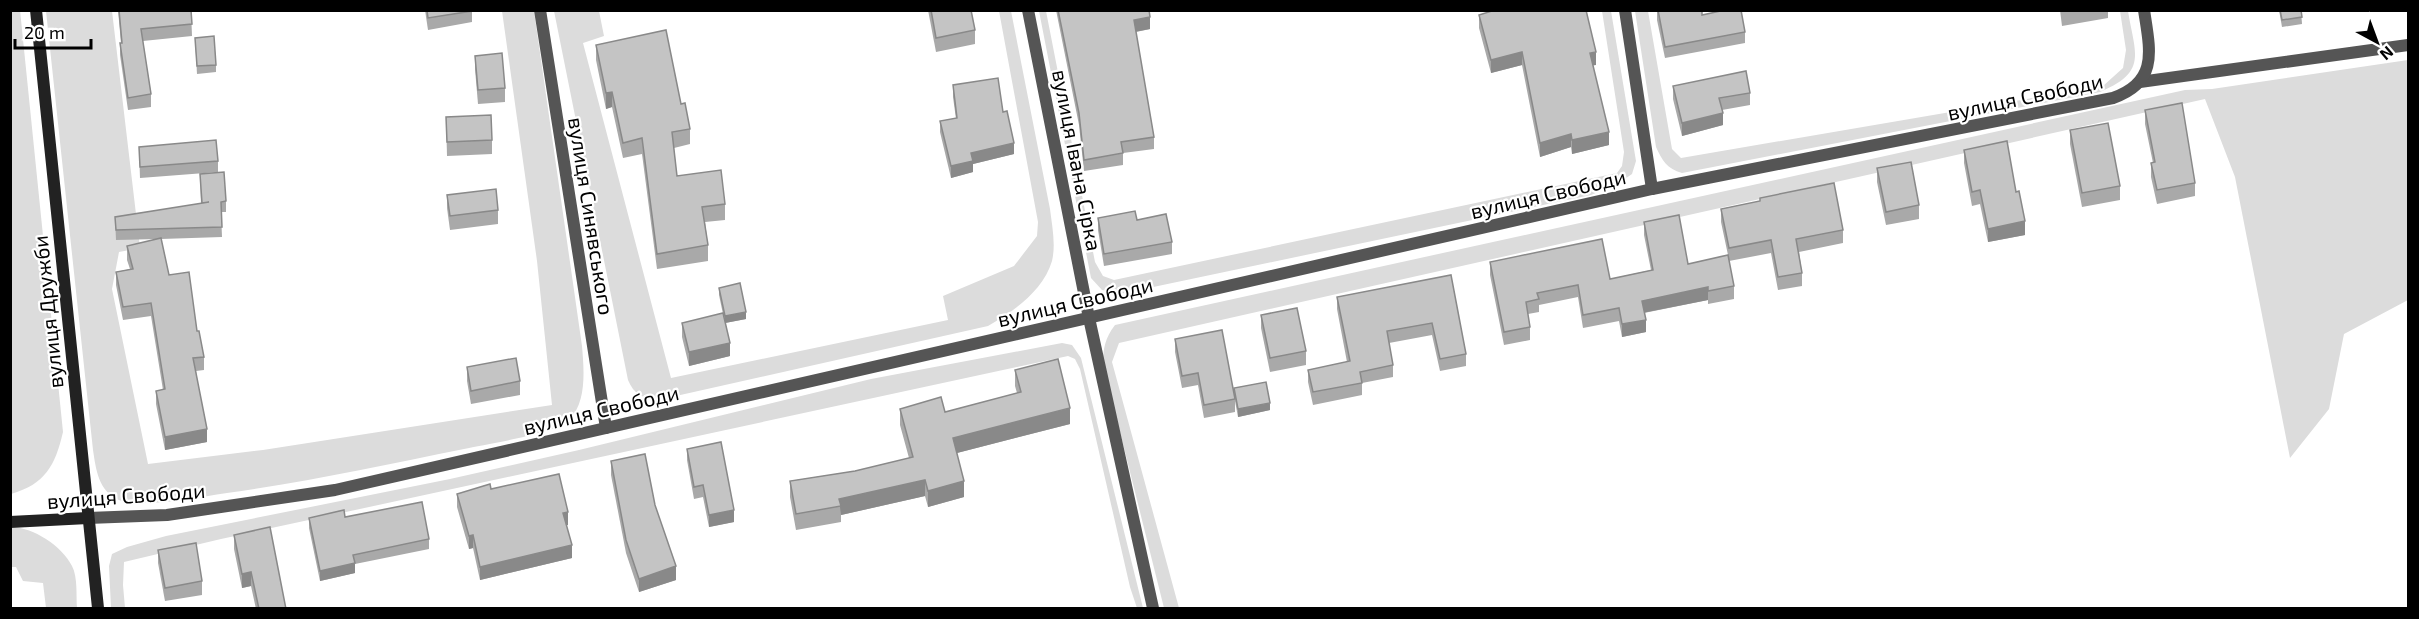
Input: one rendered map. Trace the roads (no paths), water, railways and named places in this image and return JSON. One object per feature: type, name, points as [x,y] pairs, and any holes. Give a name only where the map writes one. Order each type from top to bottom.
[{"type":"street","name":"вулиця Дружби","points":[[36,10],[98,609]]},
{"type":"street","name":"вулиця Синявського","points":[[540,10],[606,428]]},
{"type":"street","name":"вулиця Івана Сірка","points":[[1028,10],[1089,318],[1153,609]]},
{"type":"street","points":[[1625,10],[1652,189]]},
{"type":"street","points":[[2140,82],[2150,57],[2144,10]]},
{"type":"street","points":[[2140,82],[2409,45]]},
{"type":"street","name":"вулиця Свободи","points":[[10,522],[166,515],[335,490],[1652,189],[2113,98],[2126,94],[2140,82]]}]
